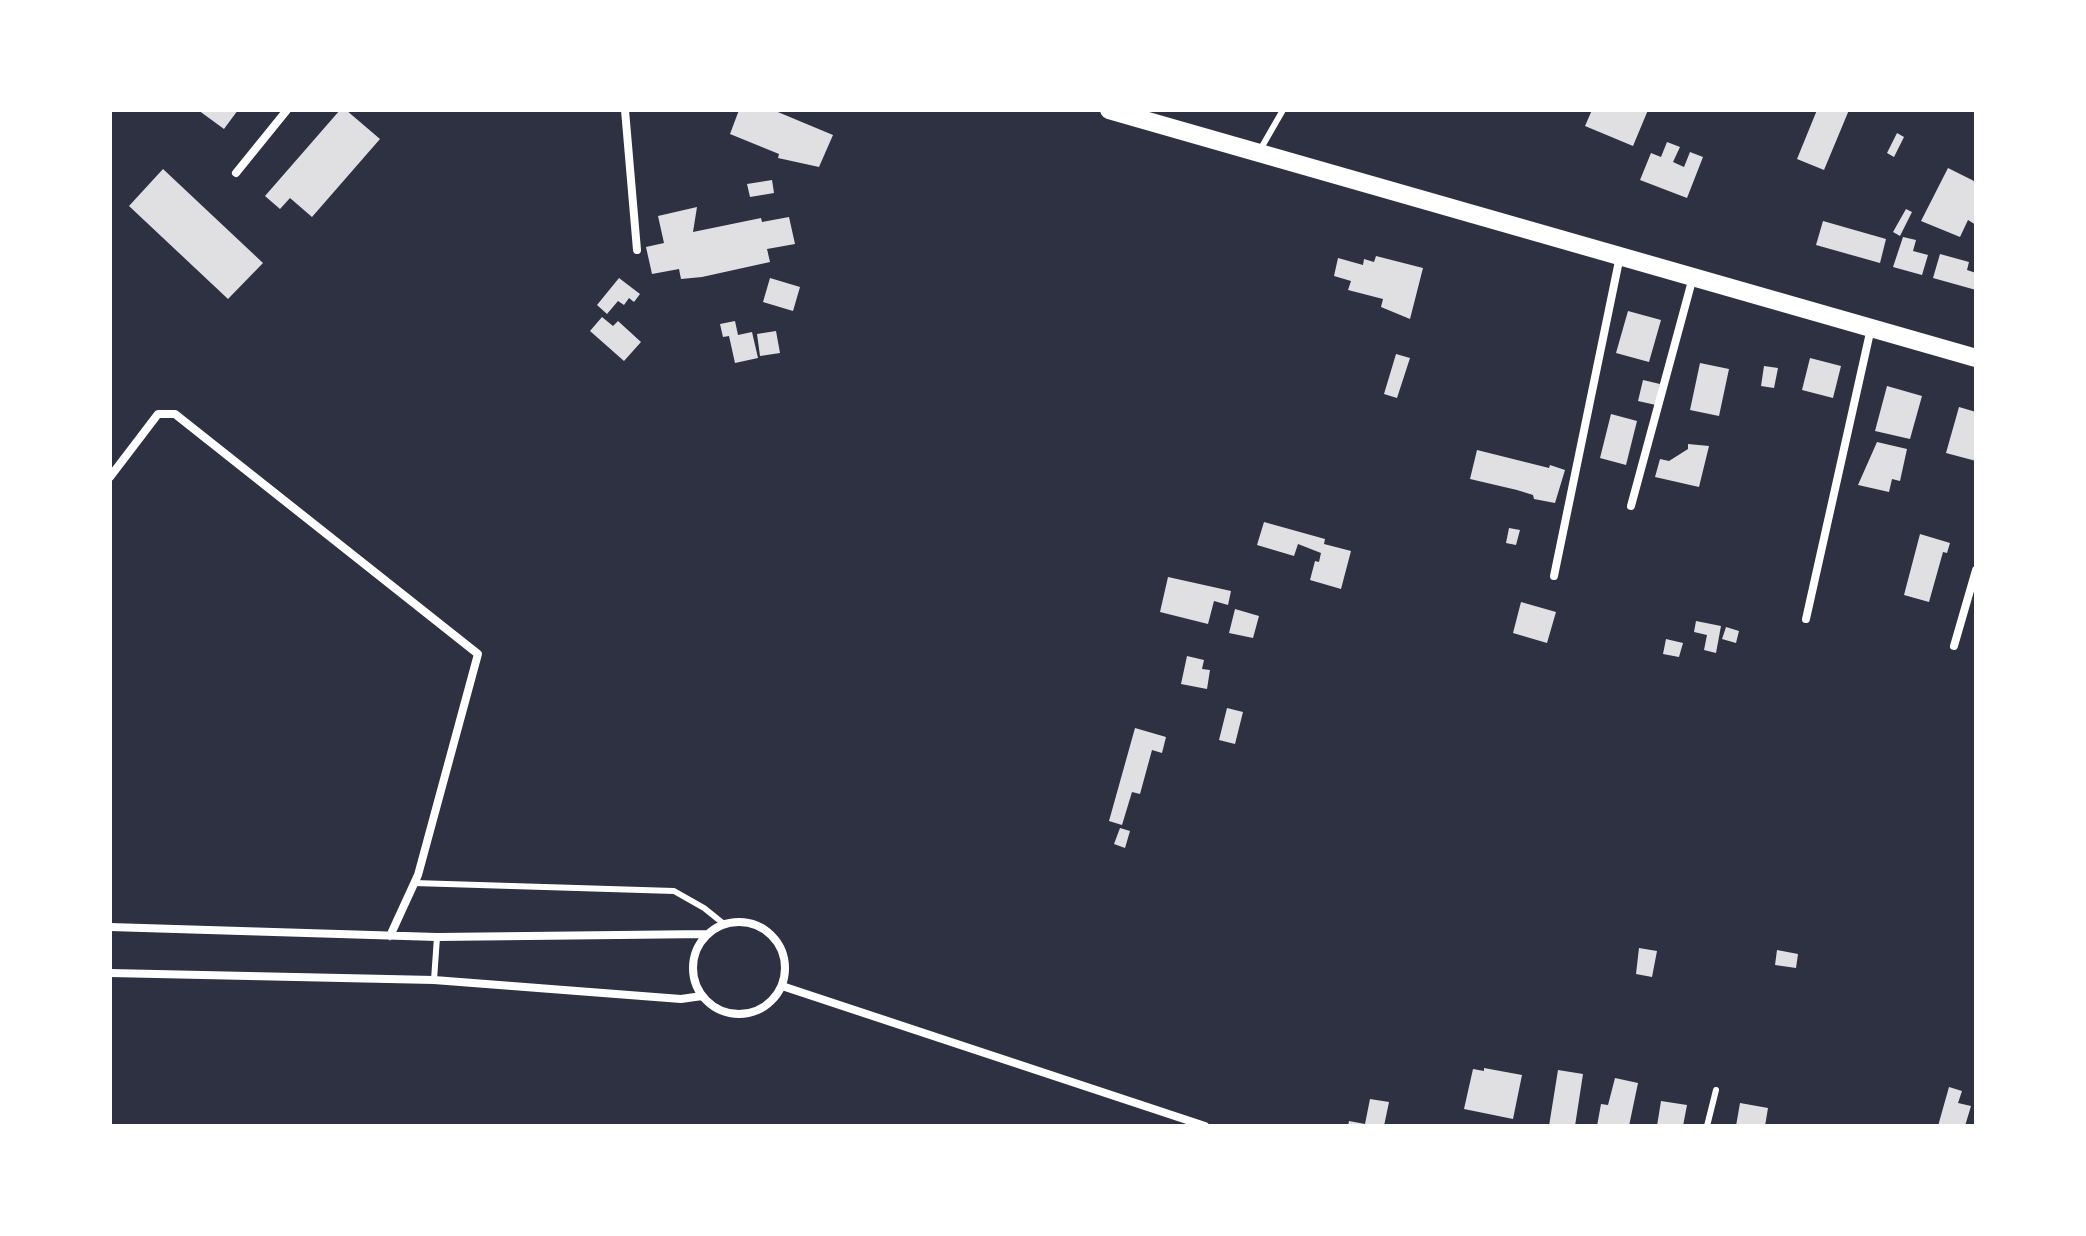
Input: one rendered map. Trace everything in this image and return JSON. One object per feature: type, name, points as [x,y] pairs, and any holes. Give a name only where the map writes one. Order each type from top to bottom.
[{"type":"main road","points":[[1109,110],[1163,118],[1258,153],[1976,358]]},
{"type":"street","points":[[236,173],[287,110]]},
{"type":"street","points":[[625,110],[637,250]]},
{"type":"street","points":[[1554,576],[1620,256]]},
{"type":"street","points":[[1631,506],[1693,277]]},
{"type":"street","points":[[1806,619],[1871,328]]},
{"type":"street","points":[[110,477],[158,414],[175,414],[478,654],[414,883],[390,936]]},
{"type":"street","points":[[1954,646],[1976,570]]},
{"type":"street","points":[[724,924],[754,924],[768,931],[784,956],[786,971],[782,986],[775,998],[752,1013],[738,1015],[712,1006],[702,996],[693,971],[694,957],[708,934],[724,924]]},
{"type":"street","points":[[110,927],[437,937],[708,934]]},
{"type":"street","points":[[110,973],[434,980],[681,999],[702,996]]},
{"type":"street","points":[[782,986],[1205,1126]]},
{"type":"lane","points":[[1258,153],[1283,110]]},
{"type":"lane","points":[[414,883],[674,891],[724,924]]},
{"type":"lane","points":[[434,980],[437,937]]},
{"type":"lane","points":[[1707,1126],[1716,1090]]},
{"type":"building","points":[[198,110],[238,110],[224,129]]},
{"type":"building","points":[[340,110],[346,110],[380,139],[312,217],[290,198],[280,209],[265,196]]},
{"type":"building","points":[[739,110],[773,110],[833,135],[819,167],[778,158],[779,154],[730,134]]},
{"type":"building","points":[[1592,110],[1648,110],[1633,146],[1585,126]]},
{"type":"building","points":[[1817,110],[1849,110],[1824,170],[1797,159]]},
{"type":"building","points":[[1897,133],[1904,137],[1894,157],[1887,153]]},
{"type":"building","points":[[1667,142],[1680,147],[1673,162],[1684,167],[1690,152],[1703,157],[1687,198],[1640,180],[1651,153],[1661,157]]},
{"type":"building","points":[[1948,168],[1976,182],[1976,225],[1968,220],[1960,237],[1921,221]]},
{"type":"building","points":[[163,169],[263,263],[228,299],[129,206]]},
{"type":"building","points":[[772,180],[774,193],[750,197],[747,184]]},
{"type":"building","points":[[697,207],[693,232],[761,218],[762,222],[789,217],[795,244],[767,249],[770,262],[702,277],[681,279],[679,269],[652,274],[646,247],[664,243],[658,216]]},
{"type":"building","points":[[1906,209],[1912,212],[1900,236],[1893,232]]},
{"type":"building","points":[[1823,221],[1886,239],[1880,263],[1816,245]]},
{"type":"building","points":[[1903,237],[1916,240],[1913,251],[1928,255],[1922,275],[1893,267]]},
{"type":"building","points":[[1940,254],[1969,262],[1967,270],[1976,273],[1976,290],[1933,278]]},
{"type":"building","points":[[1376,256],[1423,268],[1410,319],[1381,307],[1383,299],[1348,290],[1351,281],[1334,276],[1338,258],[1363,265],[1364,259],[1374,262]]},
{"type":"building","points":[[619,278],[640,294],[634,302],[629,298],[624,305],[618,301],[607,314],[597,305]]},
{"type":"building","points":[[770,278],[800,287],[793,311],[763,302]]},
{"type":"building","points":[[1628,311],[1661,320],[1649,362],[1616,353]]},
{"type":"building","points":[[602,317],[613,326],[618,321],[641,342],[624,361],[590,331]]},
{"type":"building","points":[[735,321],[738,335],[752,332],[758,358],[735,363],[729,336],[723,337],[720,324]]},
{"type":"building","points":[[776,331],[780,353],[760,356],[757,334]]},
{"type":"building","points":[[1396,354],[1410,358],[1397,398],[1384,394]]},
{"type":"building","points":[[1810,358],[1841,366],[1833,398],[1802,390]]},
{"type":"building","points":[[1700,363],[1729,369],[1719,416],[1690,410]]},
{"type":"building","points":[[1764,366],[1778,368],[1774,388],[1761,386]]},
{"type":"building","points":[[1643,380],[1660,384],[1656,405],[1638,401]]},
{"type":"building","points":[[1887,386],[1922,396],[1910,439],[1875,431]]},
{"type":"building","points":[[1959,407],[1976,412],[1976,461],[1946,453]]},
{"type":"building","points":[[1611,414],[1637,421],[1626,465],[1600,458]]},
{"type":"building","points":[[1877,442],[1907,449],[1900,481],[1892,479],[1889,492],[1858,485]]},
{"type":"building","points":[[1688,444],[1709,446],[1699,487],[1655,477],[1660,459],[1669,461],[1688,449]]},
{"type":"building","points":[[1477,450],[1565,470],[1555,503],[1470,479]]},
{"type":"building","points":[[1264,522],[1325,539],[1324,544],[1351,551],[1341,589],[1310,580],[1315,561],[1319,562],[1321,553],[1298,544],[1294,556],[1257,545]]},
{"type":"building","points":[[1509,528],[1520,530],[1516,545],[1506,543]]},
{"type":"building","points":[[1920,534],[1950,543],[1947,553],[1943,552],[1929,602],[1904,595]]},
{"type":"building","points":[[1168,577],[1231,591],[1228,605],[1214,601],[1208,624],[1160,612]]},
{"type":"building","points":[[1521,602],[1556,612],[1547,643],[1513,633]]},
{"type":"building","points":[[1235,609],[1259,616],[1253,638],[1229,633]]},
{"type":"building","points":[[1696,621],[1721,626],[1716,653],[1704,650],[1707,635],[1694,632]]},
{"type":"building","points":[[1726,627],[1739,631],[1736,643],[1722,639]]},
{"type":"building","points":[[1666,639],[1683,643],[1679,657],[1663,654]]},
{"type":"building","points":[[1187,656],[1204,660],[1202,669],[1210,670],[1207,689],[1181,684]]},
{"type":"building","points":[[1227,708],[1243,712],[1235,744],[1219,740]]},
{"type":"building","points":[[1135,728],[1166,737],[1162,753],[1152,750],[1140,794],[1132,792],[1122,825],[1109,821]]},
{"type":"building","points":[[1120,828],[1130,831],[1125,848],[1114,844]]},
{"type":"building","points":[[1639,948],[1657,951],[1652,977],[1636,974]]},
{"type":"building","points":[[1777,950],[1798,954],[1796,968],[1775,965]]},
{"type":"building","points":[[1484,1068],[1522,1075],[1513,1119],[1464,1109],[1473,1069],[1484,1071]]},
{"type":"building","points":[[1558,1070],[1583,1074],[1575,1126],[1549,1126]]},
{"type":"building","points":[[1615,1078],[1638,1083],[1629,1126],[1597,1126],[1601,1104],[1608,1105]]},
{"type":"building","points":[[1949,1087],[1962,1091],[1958,1103],[1971,1106],[1965,1126],[1938,1126]]},
{"type":"building","points":[[1370,1099],[1389,1102],[1384,1126],[1348,1126],[1349,1121],[1365,1124]]},
{"type":"building","points":[[1661,1101],[1687,1105],[1683,1126],[1657,1126]]},
{"type":"building","points":[[1740,1103],[1768,1108],[1765,1126],[1736,1126]]}]
